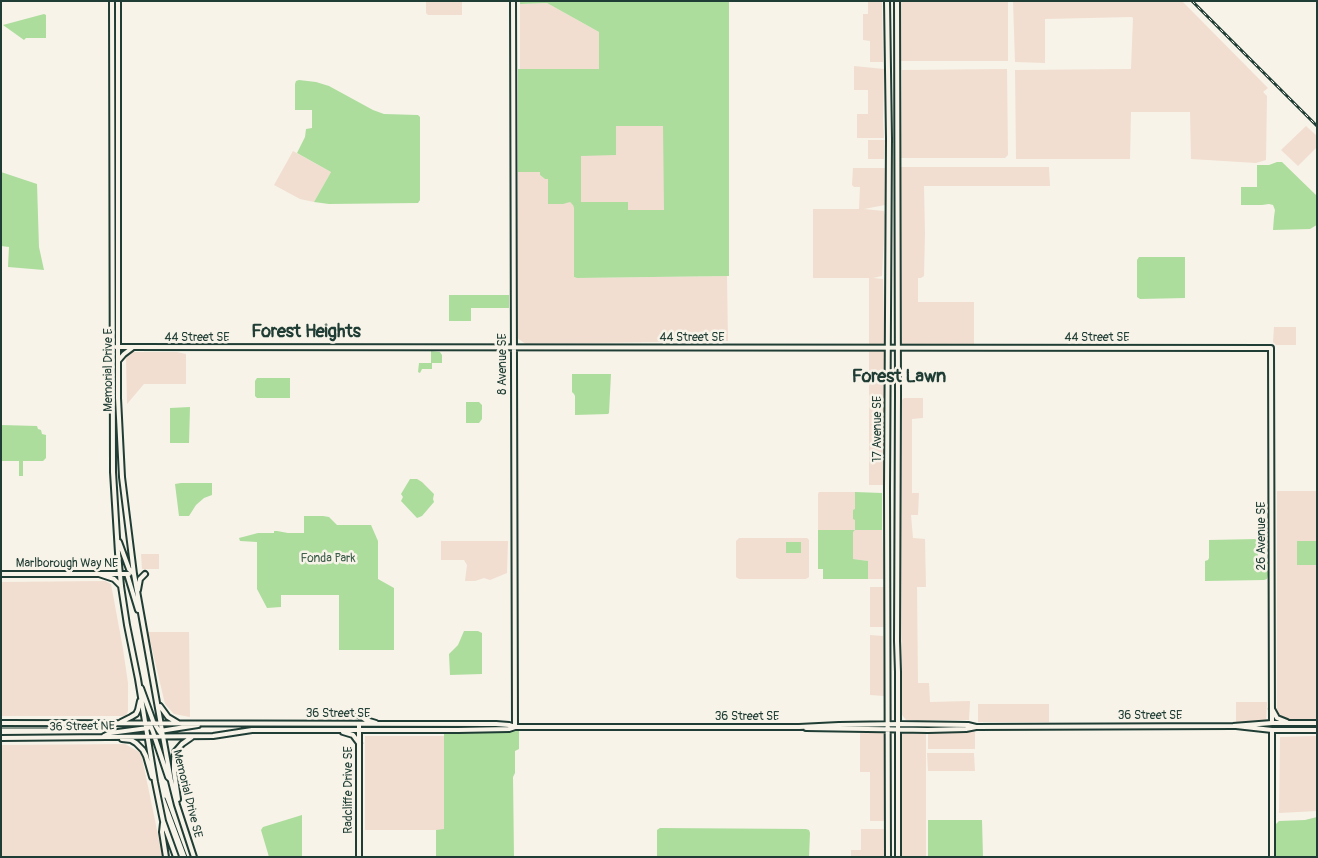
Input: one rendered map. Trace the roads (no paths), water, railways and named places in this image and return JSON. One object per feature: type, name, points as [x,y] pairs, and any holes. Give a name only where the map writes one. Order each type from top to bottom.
[{"type":"main road","name":"Memorial Drive E","points":[[112,1],[113,472],[121,586],[141,697],[150,726],[148,736]]},
{"type":"main road","name":"Memorial Drive E","points":[[118,1],[119,426],[122,477],[134,574],[161,723],[161,733]]},
{"type":"main road","name":"8 Avenue SE","points":[[513,1],[515,727]]},
{"type":"main road","name":"17 Avenue SE","points":[[887,1],[889,132],[888,857]]},
{"type":"main road","name":"17 Avenue SE","points":[[897,1],[898,348],[896,640],[898,672],[898,857]]},
{"type":"main road","name":"44 Street SE","points":[[113,347],[1271,348]]},
{"type":"main road","points":[[118,360],[132,348]]},
{"type":"main road","name":"26 Avenue SE","points":[[1271,348],[1272,724]]},
{"type":"main road","points":[[116,533],[128,569],[134,574]]},
{"type":"main road","name":"Marlborough Way NE","points":[[1,574],[134,574]]},
{"type":"main road","points":[[99,574],[114,579],[121,586]]},
{"type":"main road","points":[[127,574],[143,627]]},
{"type":"main road","points":[[137,592],[140,579],[145,574]]},
{"type":"main road","points":[[138,679],[150,726],[168,776],[172,781]]},
{"type":"main road","points":[[118,723],[136,714],[141,697]]},
{"type":"main road","points":[[157,702],[168,718],[180,723]]},
{"type":"main road","points":[[1272,710],[1278,718],[1290,723]]},
{"type":"main road","points":[[359,715],[366,720],[378,724]]},
{"type":"main road","name":"36 Street NE","points":[[1,723],[118,723],[150,726],[161,723]]},
{"type":"main road","name":"36 Street SE","points":[[161,723],[509,724],[515,727]]},
{"type":"main road","name":"36 Street SE","points":[[888,727],[898,730],[966,729],[976,727],[1233,726],[1317,723]]},
{"type":"main road","points":[[176,857],[163,821],[148,736],[202,724]]},
{"type":"main road","name":"Radcliffe Drive SE","points":[[359,724],[359,857]]},
{"type":"main road","name":"36 Street SE","points":[[161,733],[213,736],[252,730],[458,730],[509,729],[515,727],[799,727],[817,729],[888,727],[898,724],[968,725],[976,727]]},
{"type":"main road","points":[[102,737],[110,733],[150,726],[161,733]]},
{"type":"main road","name":"36 Street SE","points":[[1233,726],[1272,730],[1317,730]]},
{"type":"main road","points":[[339,730],[353,735],[359,743]]},
{"type":"main road","points":[[1272,730],[1272,857]]},
{"type":"main road","name":"Memorial Drive SE","points":[[161,733],[177,805],[194,857]]},
{"type":"main road","points":[[110,736],[131,740],[139,746],[146,756],[155,782]]},
{"type":"main road","name":"36 Street NE","points":[[1,738],[148,736]]},
{"type":"main road","points":[[177,805],[174,760],[178,747],[194,736]]},
{"type":"main road","points":[[163,821],[162,832],[166,857]]},
{"type":"tram line","points":[[1,728],[63,728],[81,730]]},
{"type":"tram line","points":[[165,798],[187,857]]},
{"type":"railway","points":[[1192,1],[1317,126]]},
{"type":"district","name":"Forest Heights","points":[[306,332]]},
{"type":"district","name":"Forest Lawn","points":[[899,377]]},
{"type":"park label","name":"Fonda Park","points":[[328,559]]}]
